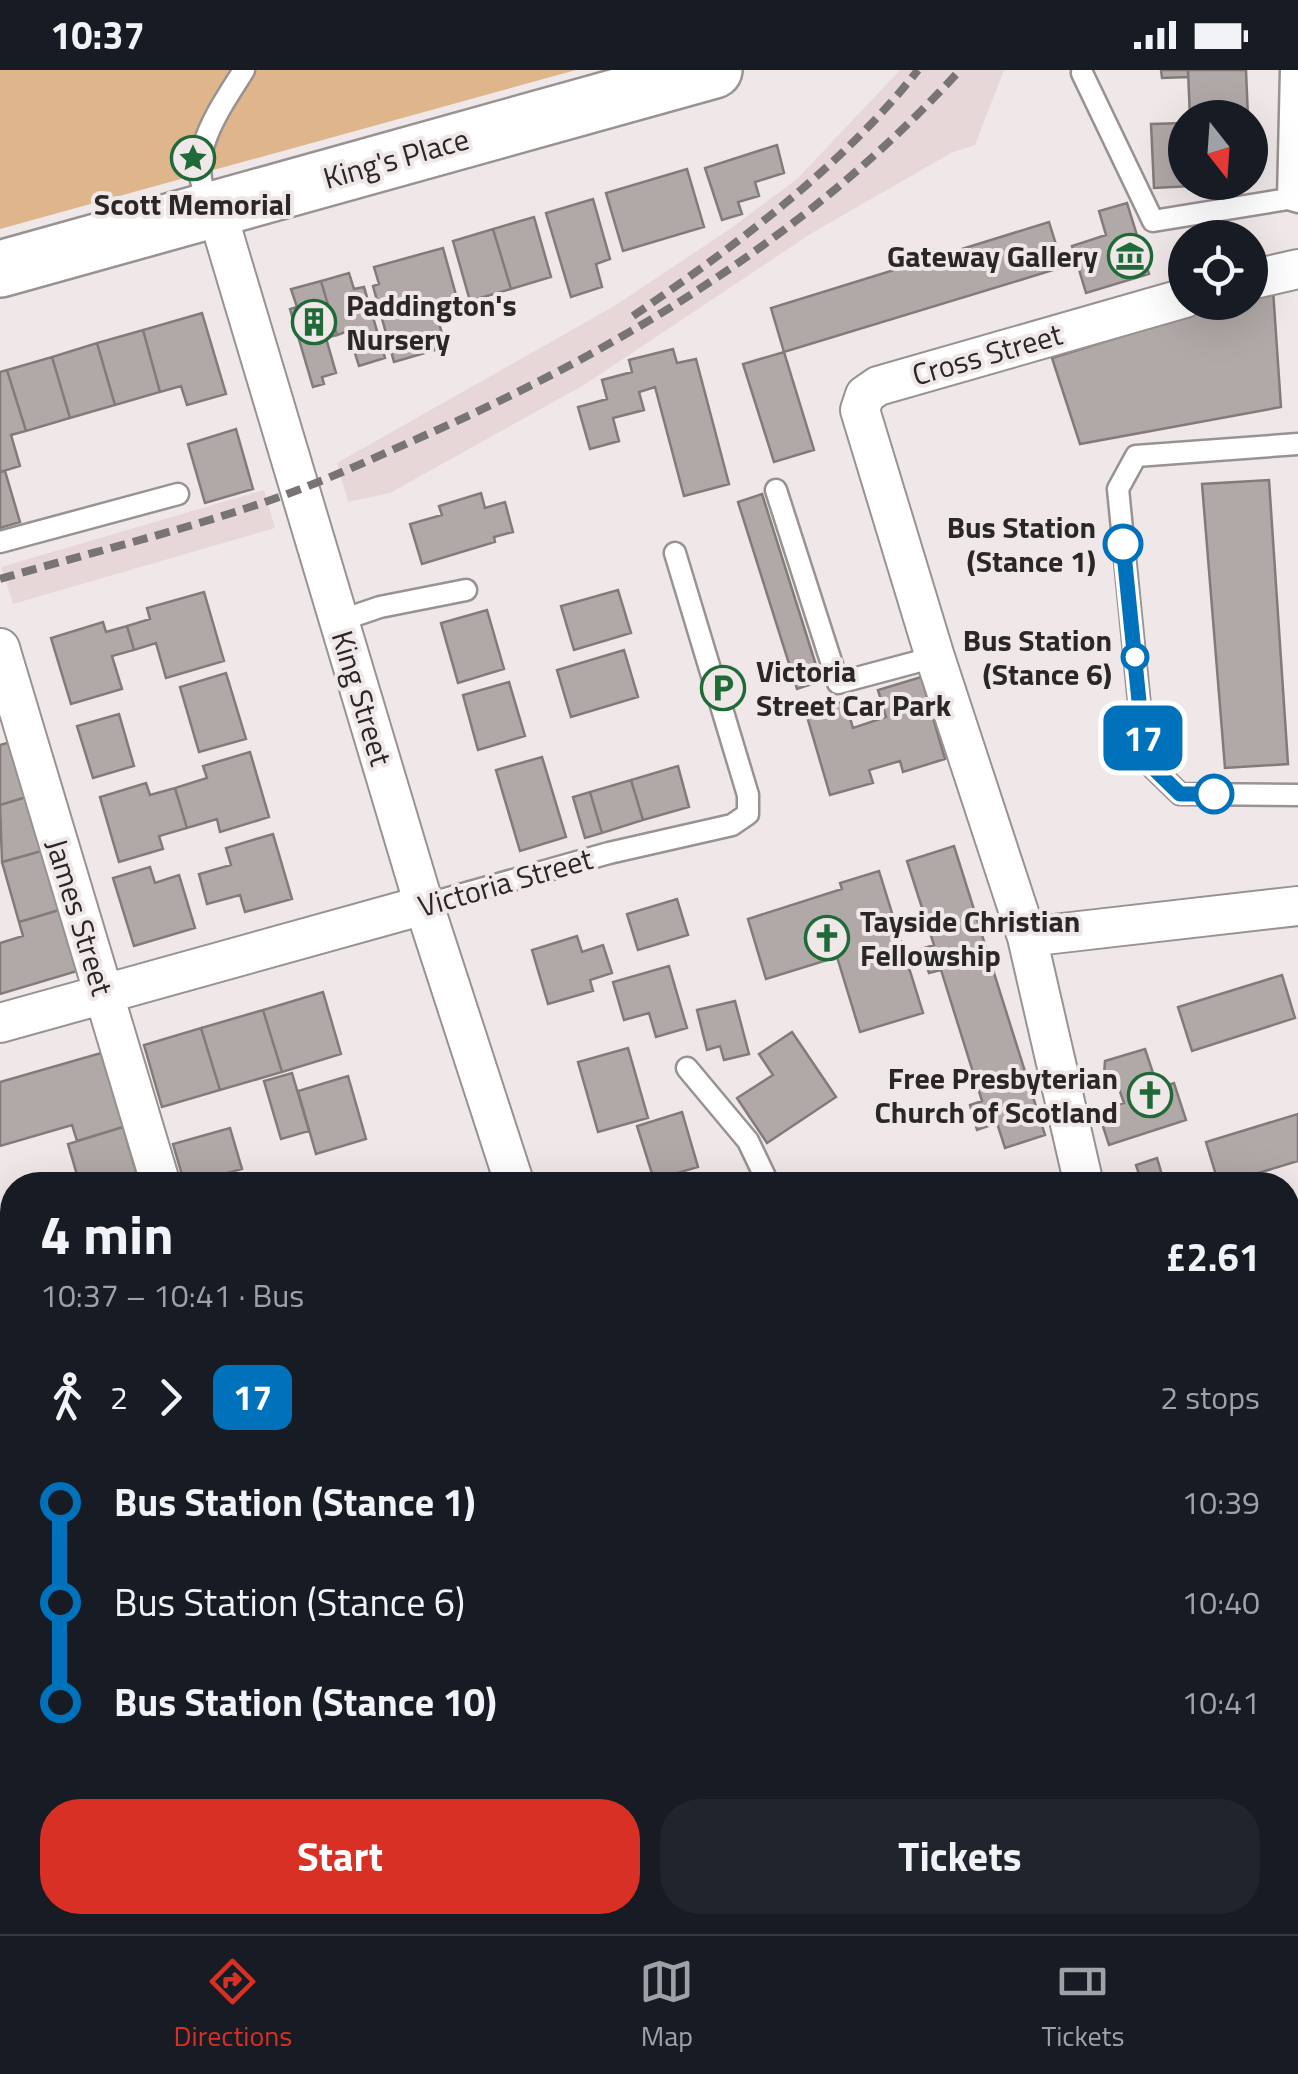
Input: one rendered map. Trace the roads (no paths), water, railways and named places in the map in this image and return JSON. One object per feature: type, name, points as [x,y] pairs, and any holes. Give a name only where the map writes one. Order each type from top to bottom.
[{"type":"main road","name":"King's Place","points":[[0,269],[714,70]]},
{"type":"street","name":"King Street","points":[[216,210],[424,905],[512,1172]]},
{"type":"street","points":[[1268,276],[1298,269]]},
{"type":"street","name":"Cross Street","points":[[934,656],[860,410],[865,395],[878,386],[1168,303]]},
{"type":"street","name":"James Street","points":[[0,648],[157,1172]]},
{"type":"street","points":[[934,656],[1027,938],[1081,1172]]},
{"type":"street","name":"Victoria Street","points":[[0,1023],[424,905]]},
{"type":"street","points":[[1027,938],[1298,906]]},
{"type":"lane","points":[[216,210],[207,199],[200,167],[210,124],[244,70]]},
{"type":"lane","points":[[1082,72],[1153,222],[1293,200],[1291,70]]},
{"type":"lane","points":[[1298,444],[1136,456],[1118,489],[1145,760],[1180,794],[1298,795]]},
{"type":"lane","points":[[776,490],[838,682],[934,656]]},
{"type":"lane","points":[[0,542],[178,494]]},
{"type":"lane","name":"Victoria Street","points":[[424,905],[609,852],[732,825],[748,814],[748,796],[674,553]]},
{"type":"lane","points":[[339,621],[380,607],[466,590]]},
{"type":"lane","points":[[687,1068],[748,1140],[763,1172]]},
{"type":"railway","points":[[633,316],[748,233],[821,172],[856,140],[918,70]]},
{"type":"railway","points":[[0,579],[289,494],[502,400],[574,363],[714,280],[780,233],[903,129],[960,70]]},
{"type":"place","name":"Scott Memorial","points":[[193,158]]},
{"type":"place","name":"Gateway Gallery","points":[[1130,256]]},
{"type":"place","name":"Paddington's Nursery","points":[[314,322]]},
{"type":"place","name":"Bus Station (Stance 1)","points":[[1123,544]]},
{"type":"place","name":"Bus Station (Stance 6)","points":[[1135,657]]},
{"type":"place","name":"Victoria Street Car Park","points":[[723,688]]},
{"type":"place","name":"Tayside Christian Fellowship","points":[[827,938]]},
{"type":"place","name":"Free Presbyterian Church of Scotland","points":[[1150,1095]]}]
